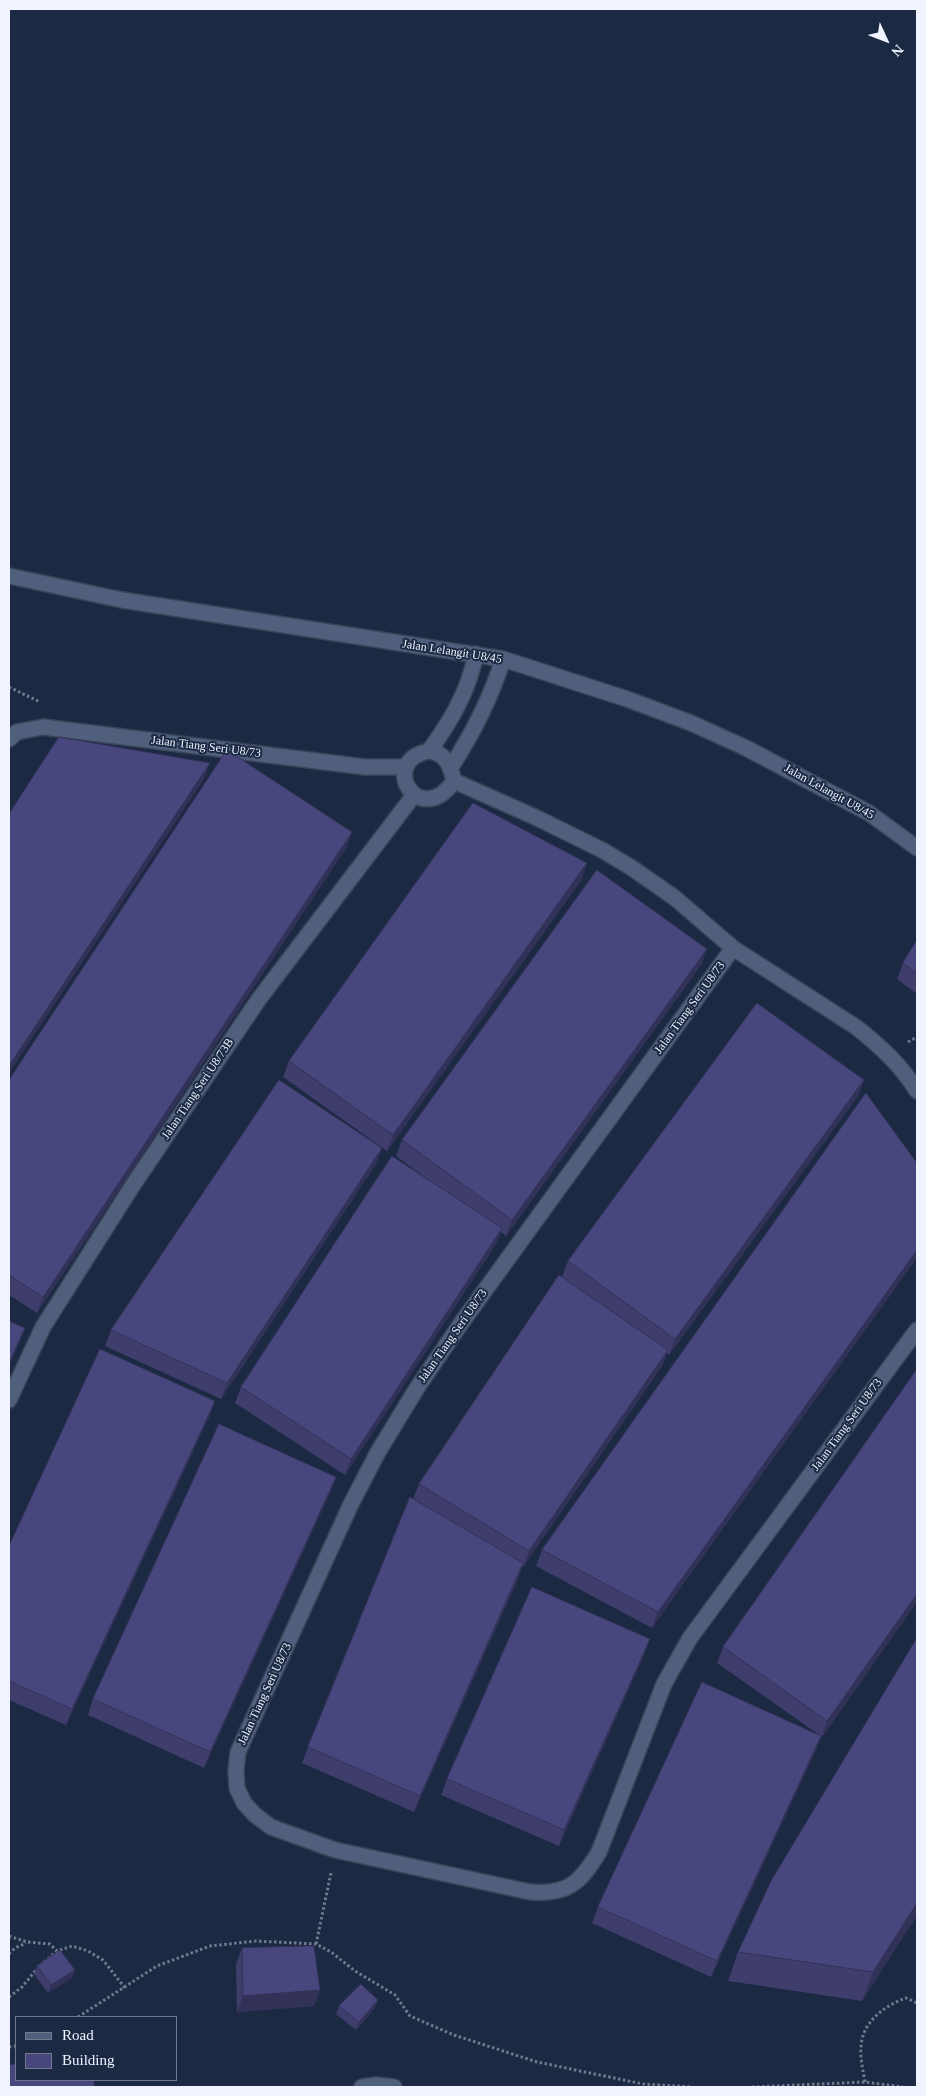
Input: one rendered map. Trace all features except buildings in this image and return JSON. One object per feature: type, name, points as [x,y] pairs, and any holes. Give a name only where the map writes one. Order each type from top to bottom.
[{"type":"street","name":"Jalan Lelangit U8/45","points":[[9,576],[132,602],[291,628],[476,654],[503,660],[691,723],[746,748],[869,812],[917,848]]},
{"type":"street","points":[[429,751],[457,709],[466,690],[476,654]]},
{"type":"street","points":[[452,774],[442,756],[436,752],[429,751],[419,753],[410,758],[405,767],[404,777],[407,787],[414,795],[432,799],[440,796],[452,774],[478,722],[503,660]]},
{"type":"street","name":"Jalan Tiang Seri U8/73","points":[[9,739],[17,732],[43,727],[365,767],[405,767]]},
{"type":"street","name":"Jalan Tiang Seri U8/73","points":[[452,774],[602,850],[632,868],[675,898],[733,948],[856,1027],[874,1041],[903,1070],[917,1091]]},
{"type":"street","name":"Jalan Tiang Seri U8/73B","points":[[9,1400],[43,1327],[133,1185],[259,999],[414,795]]},
{"type":"street","name":"Jalan Tiang Seri U8/73","points":[[733,948],[462,1322],[378,1452],[351,1504],[238,1752],[237,1788],[244,1803],[255,1815],[271,1827],[335,1850],[530,1892],[548,1894],[576,1883],[589,1868],[599,1852],[664,1684],[678,1658],[696,1630],[917,1330]]},
{"type":"street","points":[[362,2087],[376,2085],[394,2087]]},
{"type":"path","points":[[316,1944],[335,1850]]},
{"type":"path","points":[[9,1936],[27,1942],[50,1944],[57,1951]]},
{"type":"path","points":[[80,2016],[158,1966],[210,1946],[256,1941],[316,1944],[331,1952],[355,1971],[395,1995],[410,2016],[454,2035],[537,2062],[643,2084],[693,2087]]},
{"type":"path","points":[[9,1954],[14,1948],[27,1942]]},
{"type":"path","points":[[9,1997],[22,1987],[46,1960],[57,1951],[72,1946],[103,1960],[125,1988]]},
{"type":"path","points":[[865,2082],[861,2046],[869,2023],[895,2001],[906,1998],[917,2003]]},
{"type":"path","points":[[752,2087],[865,2082],[903,2087]]}]
